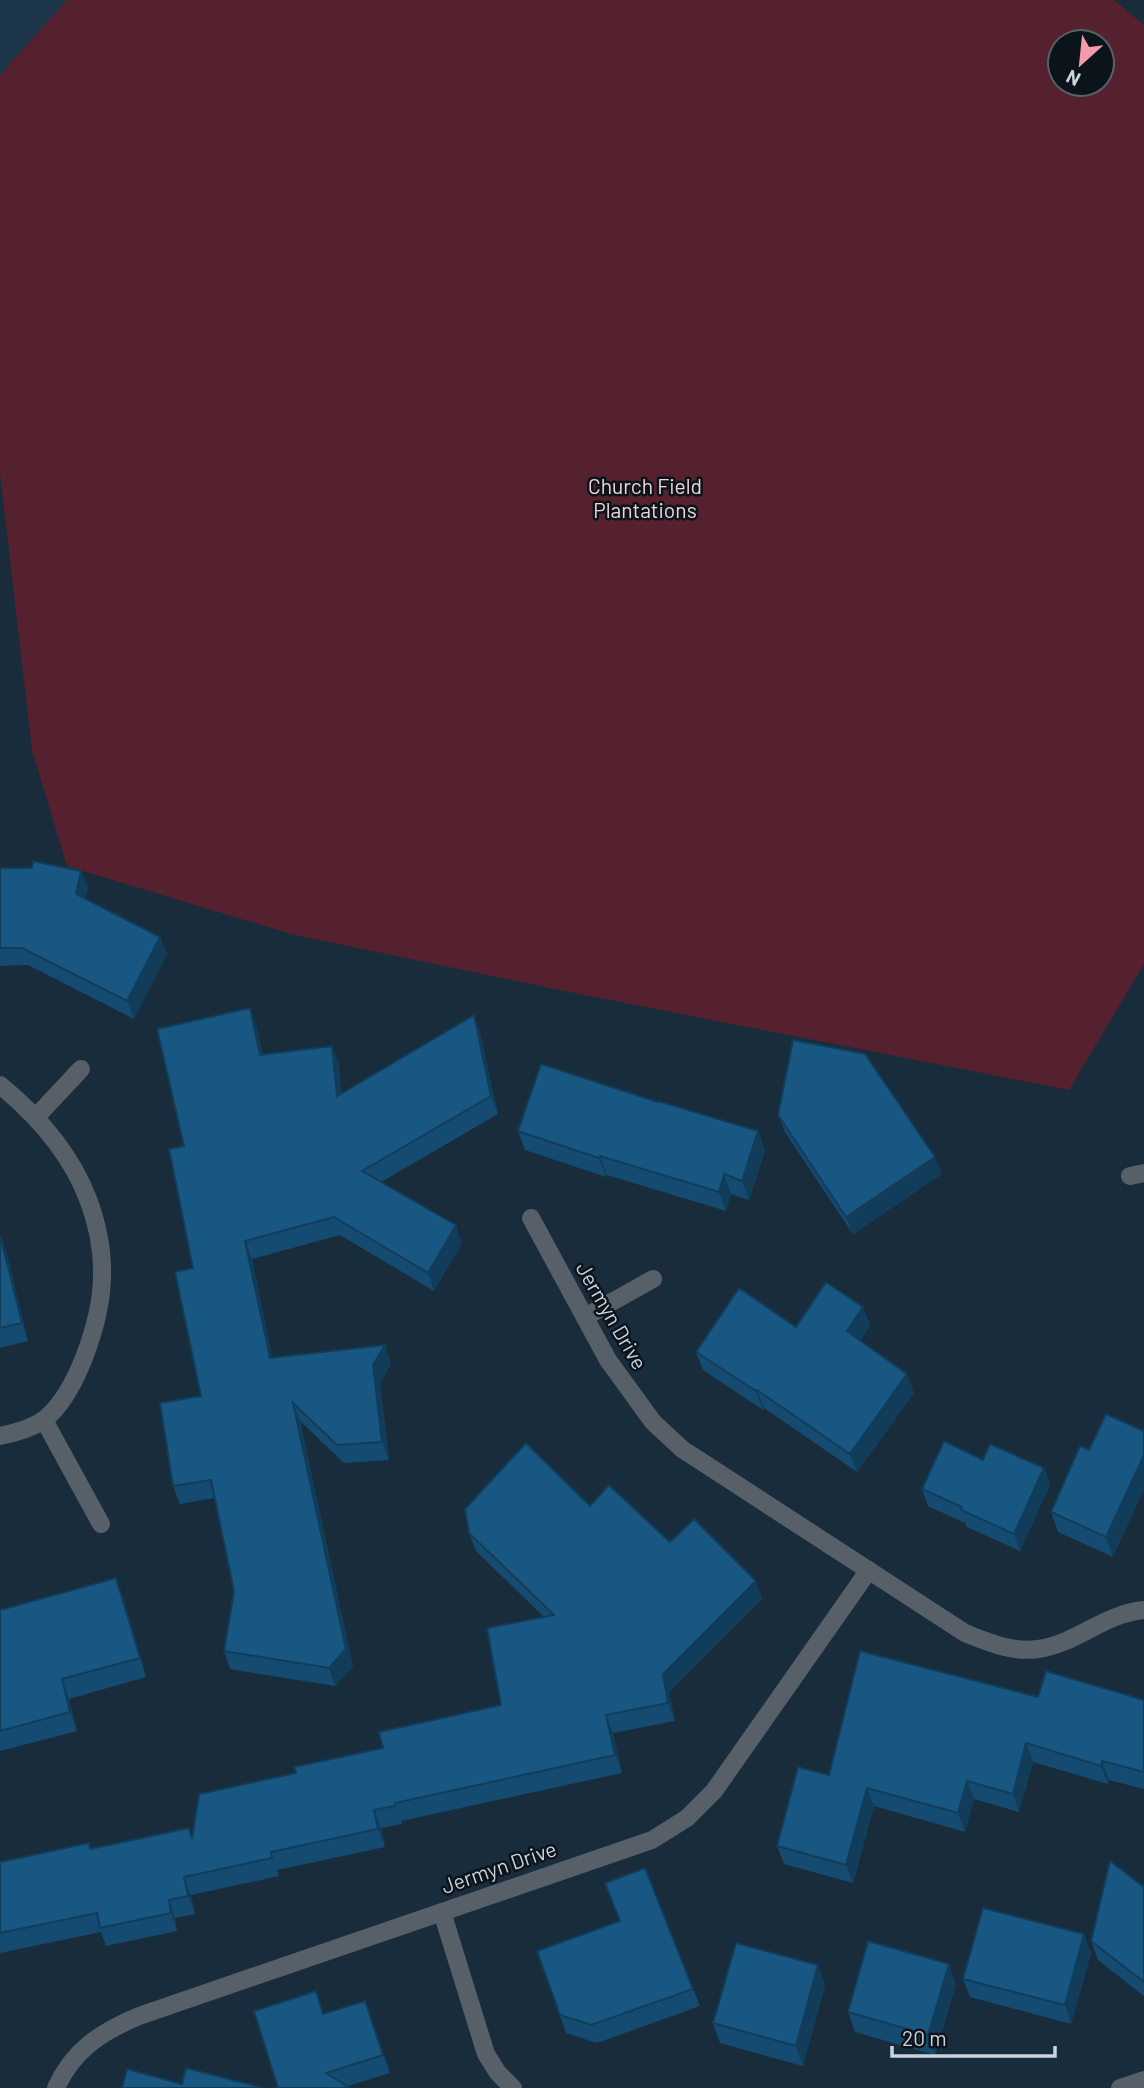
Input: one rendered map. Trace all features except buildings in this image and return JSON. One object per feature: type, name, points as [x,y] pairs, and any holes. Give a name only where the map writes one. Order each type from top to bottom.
[{"type":"street","points":[[36,1117],[81,1069]]},
{"type":"street","points":[[0,1085],[36,1117],[57,1142],[74,1169],[88,1199],[98,1236],[102,1278],[95,1322],[82,1363],[68,1394],[44,1420],[15,1433],[0,1436]]},
{"type":"street","name":"Jermyn Drive","points":[[531,1219],[608,1360],[630,1394],[653,1422],[682,1449],[965,1633],[1005,1648],[1038,1649],[1067,1640],[1128,1611],[1144,1609]]},
{"type":"street","points":[[585,1317],[653,1279]]},
{"type":"street","points":[[44,1420],[101,1524]]},
{"type":"street","name":"Jermyn Drive","points":[[55,2088],[62,2074],[84,2047],[110,2028],[652,1840],[687,1818],[714,1791],[741,1755],[869,1570]]},
{"type":"street","points":[[442,1912],[486,2054],[498,2073],[513,2088]]},
{"type":"street","points":[[1120,2088],[1144,2080]]},
{"type":"shaded area","points":[[0,0],[67,0],[0,75]]},
{"type":"green space","name":"Church Field Plantations","points":[[67,0],[1114,0],[1144,25],[1144,964],[1069,1090],[559,990],[291,934],[67,866],[32,750],[0,473],[0,75]]}]
